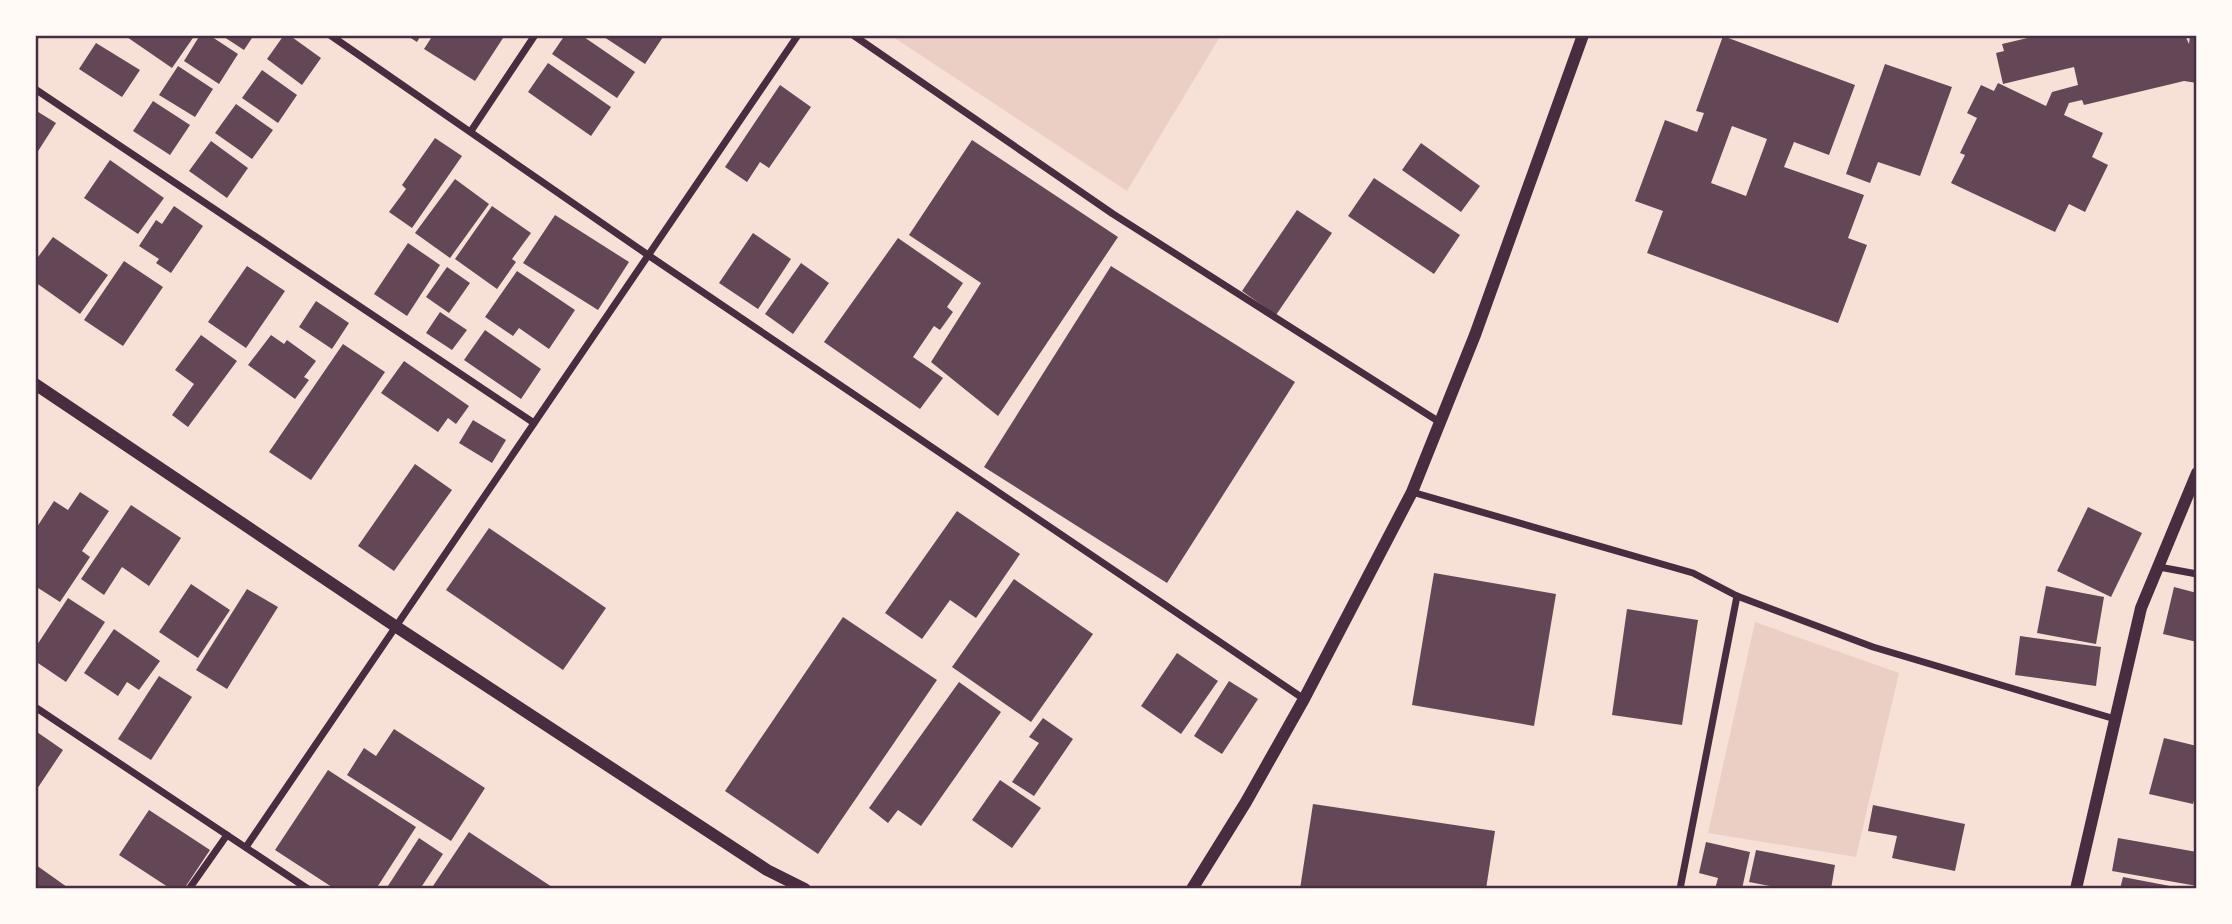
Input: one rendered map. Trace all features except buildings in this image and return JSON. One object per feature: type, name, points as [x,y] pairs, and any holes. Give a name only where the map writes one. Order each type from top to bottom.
[{"type":"street","points":[[330,35],[648,255],[1304,699]]},
{"type":"street","points":[[471,131],[535,35]]},
{"type":"street","points":[[246,847],[798,35]]},
{"type":"street","points":[[853,35],[1113,214],[1441,423]]},
{"type":"street","points":[[1192,889],[1246,802],[1304,699],[1412,492],[1475,335],[1583,35]]},
{"type":"street","points":[[35,89],[534,423]]},
{"type":"street","points":[[35,384],[395,626],[767,870],[804,889]]},
{"type":"street","points":[[2076,889],[2141,608],[2197,473]]},
{"type":"street","points":[[1412,492],[1693,573],[1737,596],[1873,647],[2115,719]]},
{"type":"street","points":[[2158,567],[2197,574]]},
{"type":"street","points":[[1680,889],[1737,596]]},
{"type":"street","points":[[35,707],[308,889]]},
{"type":"street","points":[[189,889],[227,835]]},
{"type":"shaded area","points":[[890,35],[1221,35],[1127,191]]},
{"type":"shaded area","points":[[1755,622],[1899,673],[1856,857],[1708,833]]}]
